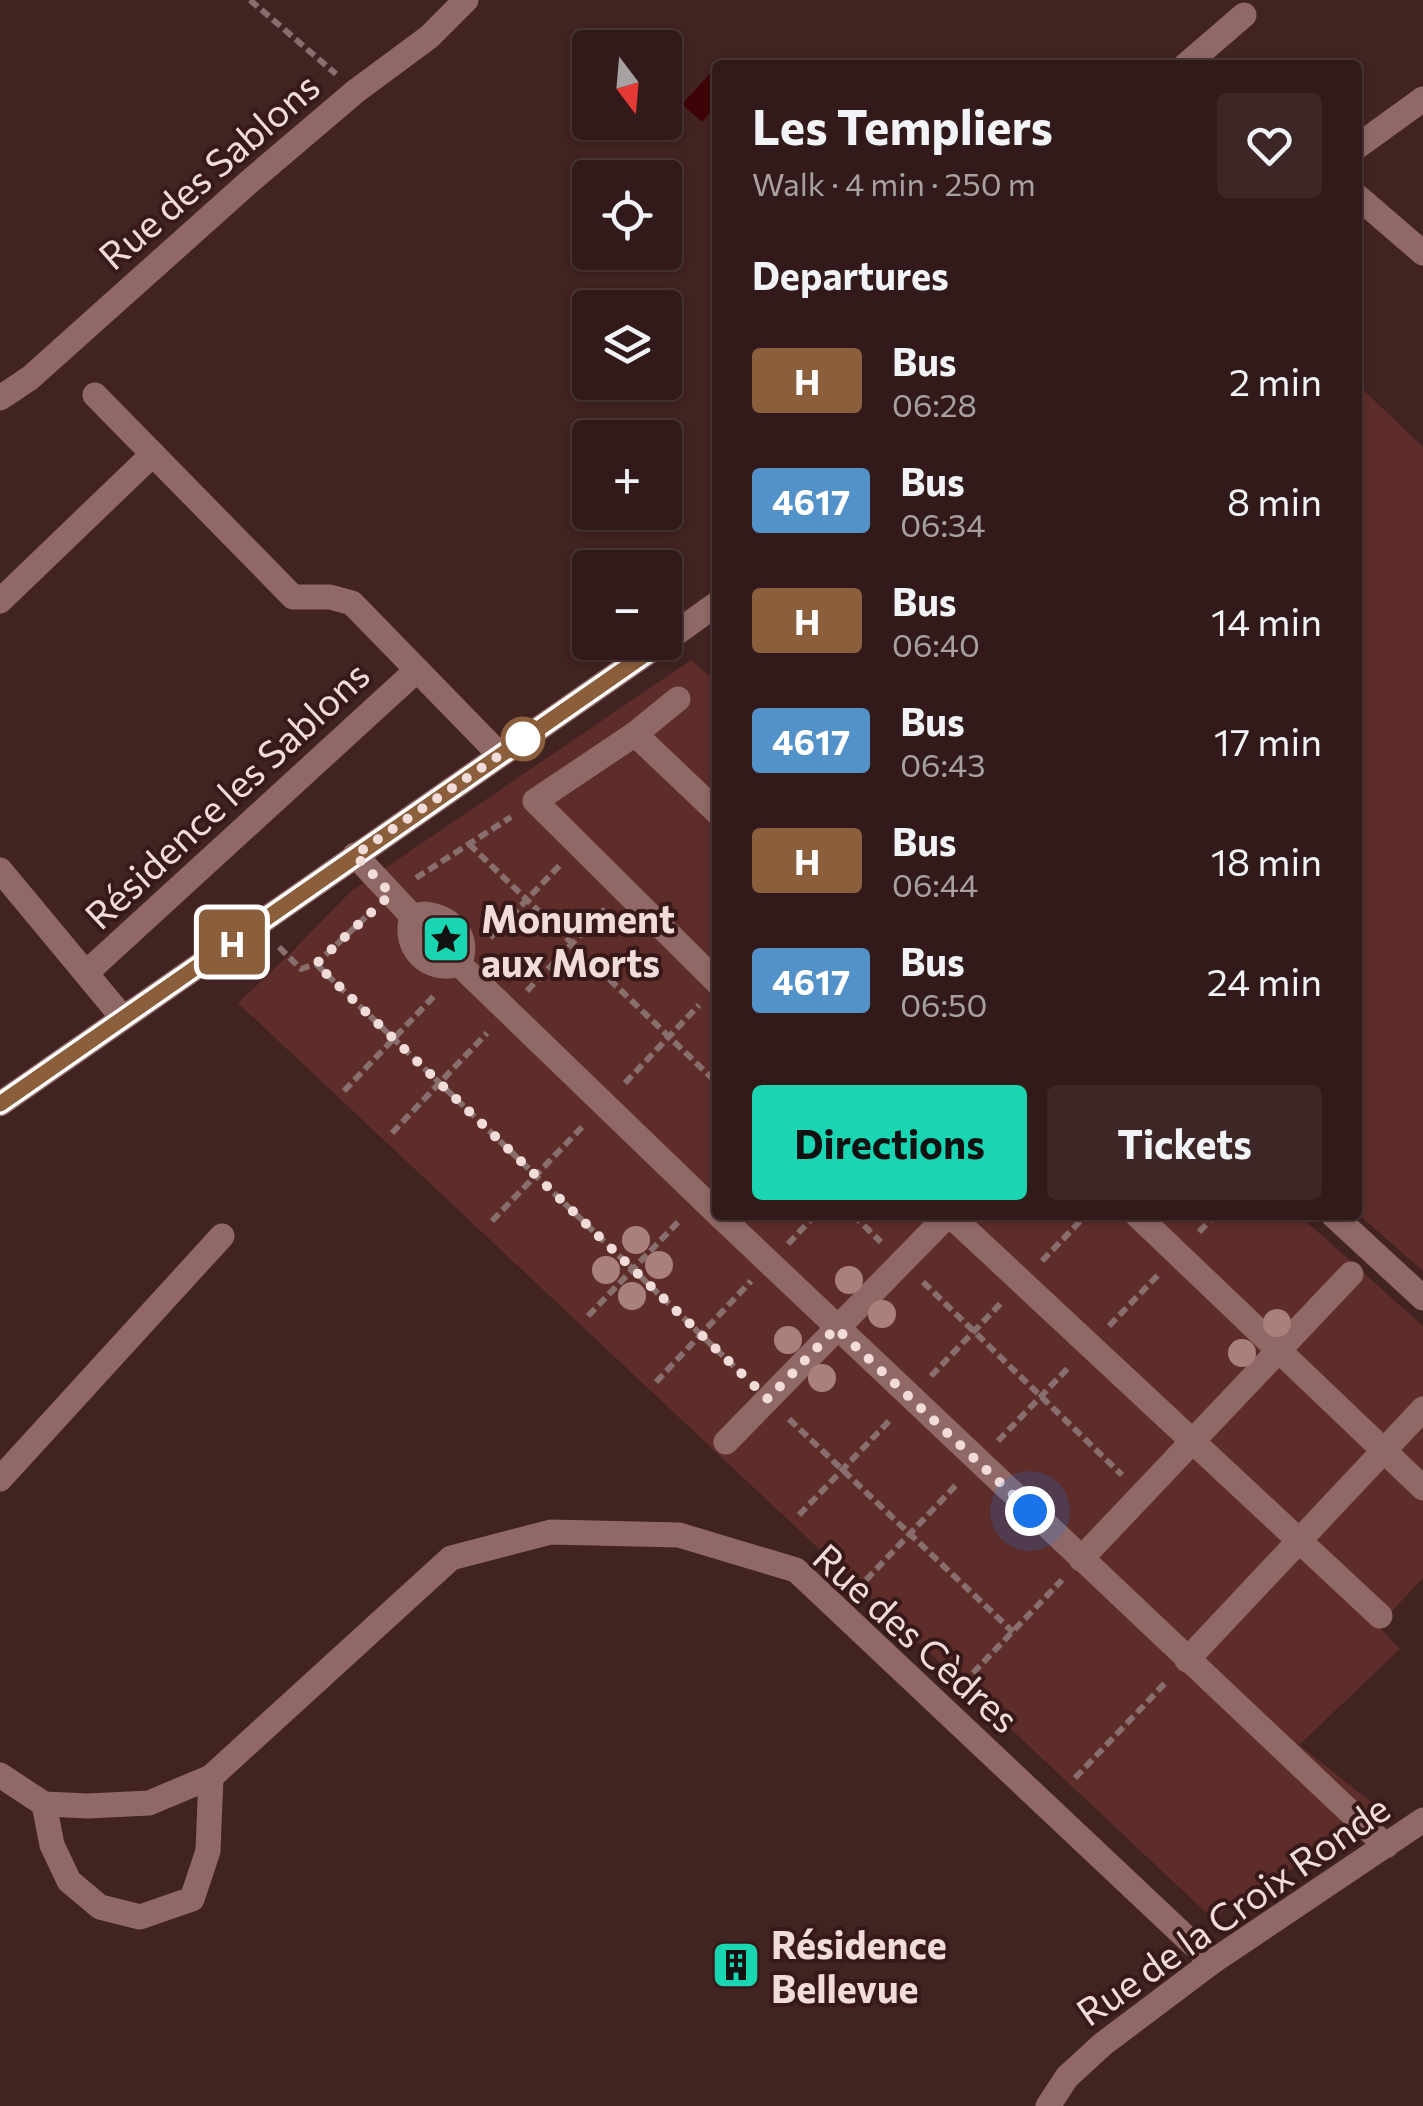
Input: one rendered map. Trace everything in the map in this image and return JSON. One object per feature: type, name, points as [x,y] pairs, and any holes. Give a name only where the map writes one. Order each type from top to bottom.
[{"type":"street","name":"Rue des Sablons","points":[[0,398],[30,378],[249,182],[356,91],[429,37],[466,0]]},
{"type":"street","points":[[1192,60],[1244,15]]},
{"type":"street","points":[[1362,143],[1423,100]]},
{"type":"street","points":[[1362,200],[1423,253]]},
{"type":"street","name":"Résidence les Sablons","points":[[95,395],[293,598],[330,598],[352,604],[500,755]]},
{"type":"street","points":[[0,601],[152,454]]},
{"type":"street","points":[[682,629],[712,607]]},
{"type":"street","points":[[0,1104],[638,660]]},
{"type":"street","name":"Résidence les Sablons","points":[[86,973],[417,670]]},
{"type":"street","points":[[678,699],[635,734],[535,801],[712,977]]},
{"type":"street","points":[[635,734],[712,807]]},
{"type":"street","points":[[355,855],[412,916],[436,915],[460,933],[464,954],[459,964],[436,967],[426,960],[409,937],[412,916]]},
{"type":"street","name":"Résidence les Sablons","points":[[0,870],[123,1018]]},
{"type":"street","points":[[459,964],[712,1208]]},
{"type":"street","points":[[724,1220],[1386,1846]]},
{"type":"street","points":[[726,1442],[944,1220]]},
{"type":"street","points":[[954,1220],[1380,1616]]},
{"type":"street","points":[[1143,1220],[1423,1488]]},
{"type":"street","points":[[1338,1220],[1423,1298]]},
{"type":"street","points":[[0,1478],[222,1236]]},
{"type":"street","points":[[1081,1559],[1352,1274]]},
{"type":"street","points":[[1188,1660],[1423,1409]]},
{"type":"street","name":"Rue des Cèdres","points":[[44,1804],[150,1803],[211,1778],[451,1558],[551,1532],[679,1535],[796,1570],[1212,1962]]},
{"type":"street","points":[[0,1775],[44,1804],[52,1845],[68,1881],[100,1907],[140,1917],[192,1899],[208,1851],[211,1778]]},
{"type":"street","name":"Rue de la Croix Ronde","points":[[1048,2106],[1067,2077],[1103,2044],[1212,1962],[1423,1820]]},
{"type":"path","points":[[250,0],[356,91]]},
{"type":"path","points":[[258,924],[301,969],[316,964],[391,894],[535,801]]},
{"type":"path","points":[[469,844],[712,1078]]},
{"type":"path","points":[[316,964],[1013,1632]]},
{"type":"path","points":[[588,1316],[633,1270],[712,1210]]},
{"type":"path","points":[[656,1382],[810,1220]]},
{"type":"path","points":[[859,1220],[1142,1494]]},
{"type":"path","points":[[800,1515],[1081,1220]]},
{"type":"path","points":[[866,1580],[1210,1220]]},
{"type":"path","points":[[974,1673],[1081,1559]]},
{"type":"path","points":[[1076,1778],[1188,1660]]},
{"type":"shaded area","points":[[712,71],[712,111],[702,122],[682,104]]},
{"type":"shaded area","points":[[1362,389],[1423,447],[1423,1271],[1362,1218]]},
{"type":"shaded area","points":[[691,660],[712,679],[712,1220],[1305,1220],[1423,1326],[1423,1578],[1378,1626],[1400,1649],[1299,1745],[1384,1812],[1212,1918],[238,1003],[350,892]]},
{"type":"bus line","name":"H","points":[[0,1104],[637,660]]},
{"type":"place","name":"Monument aux Morts","points":[[446,939]]},
{"type":"place","name":"Résidence Bellevue","points":[[736,1965]]},
{"type":"route","points":[[523,739],[532,733],[355,855],[391,894],[316,964],[768,1399],[836,1328],[1030,1511]]}]
